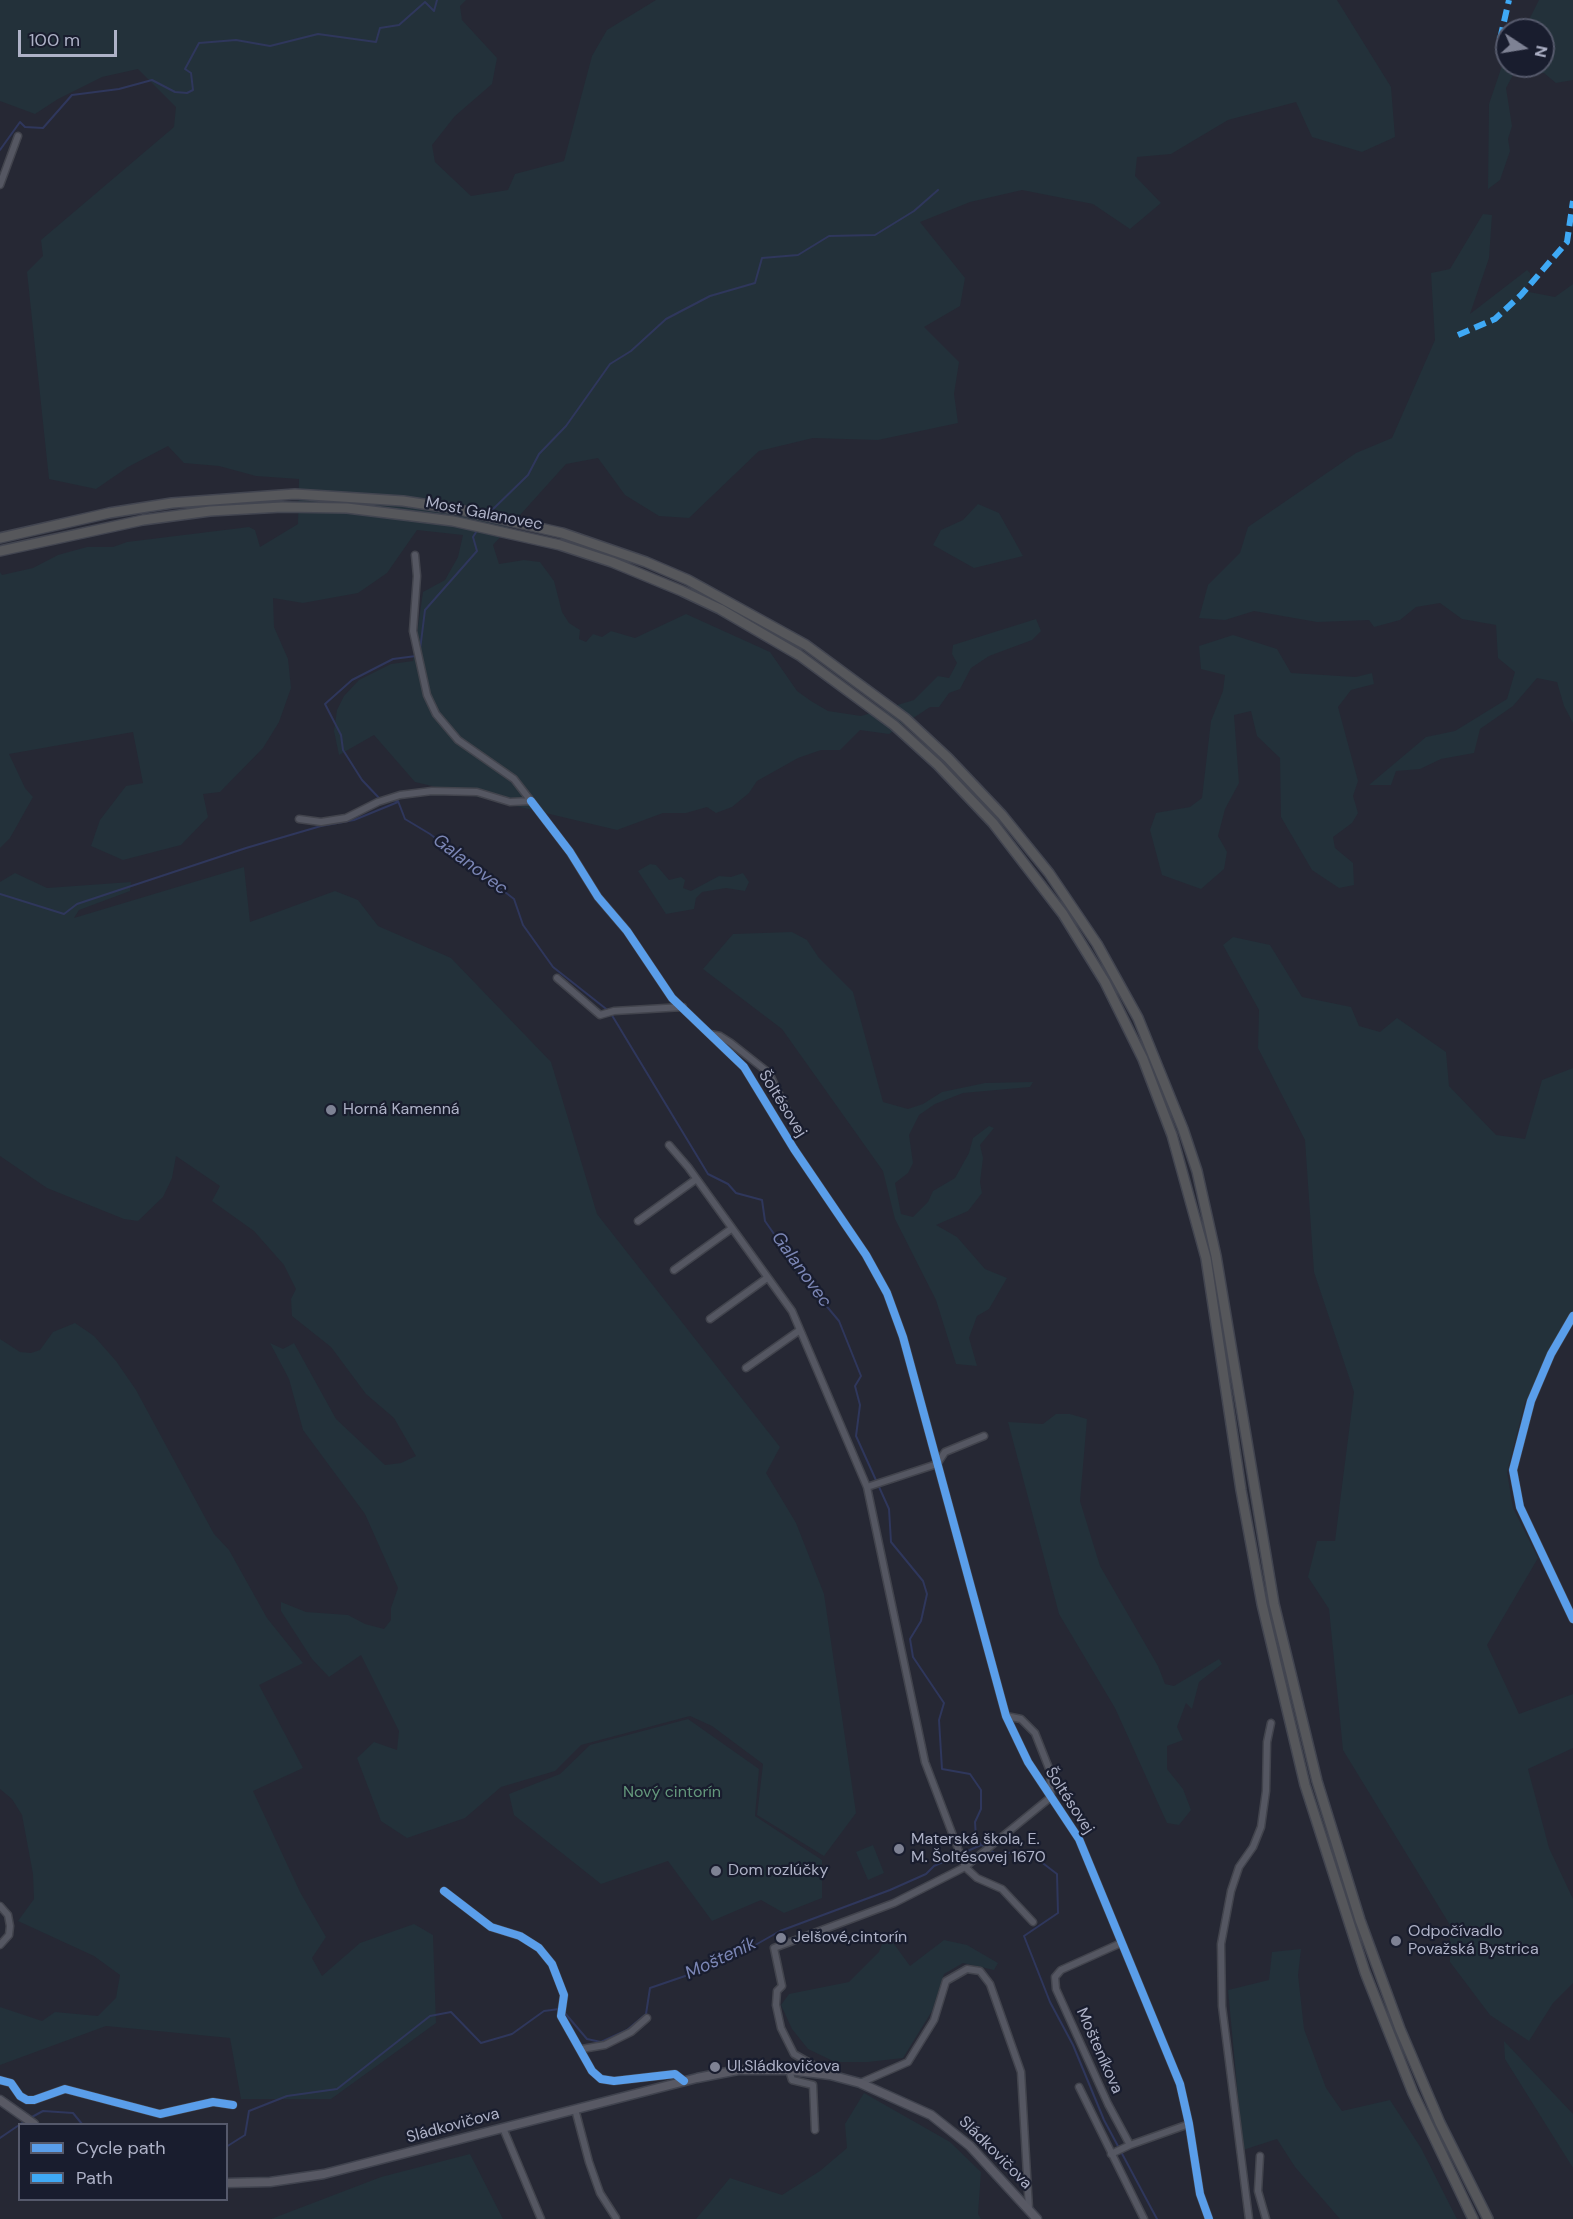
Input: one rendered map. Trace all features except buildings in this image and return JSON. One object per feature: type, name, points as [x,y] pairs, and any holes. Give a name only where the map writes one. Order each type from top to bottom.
[{"type":"highway","name":"Most Galanovec","points":[[4,537],[109,513],[172,503],[242,496],[316,494],[403,501],[509,519],[562,532],[646,562],[766,620],[842,669],[926,736],[1002,814],[1072,905],[1097,944],[1138,1018],[1170,1093],[1197,1171],[1225,1299],[1274,1604],[1297,1707],[1323,1803],[1360,1920],[1400,2029],[1440,2123],[1488,2219]]},
{"type":"highway","name":"Most Galanovec","points":[[0,551],[91,529],[178,514],[246,508],[313,507],[400,514],[506,531],[560,545],[644,574],[720,609],[799,655],[831,677],[914,743],[993,823],[1064,914],[1126,1022],[1159,1099],[1185,1176],[1206,1258],[1241,1490],[1262,1604],[1305,1785],[1369,1982],[1429,2128],[1473,2219]]},
{"type":"main road","name":"Sládkovičova","points":[[228,2183],[270,2182],[324,2174],[684,2081],[738,2070],[789,2070],[831,2075],[860,2083],[910,2104],[945,2124],[970,2146],[1037,2219]]},
{"type":"main road","points":[[2,2104],[29,2121]]},
{"type":"street","points":[[0,185],[18,136]]},
{"type":"street","points":[[416,555],[417,576],[413,632],[427,695],[436,714],[458,740],[514,778],[531,801]]},
{"type":"street","points":[[299,819],[321,822],[346,818],[378,802],[400,795],[432,791],[477,792],[510,802],[531,801]]},
{"type":"street","name":"Šoltésovej","points":[[531,801],[570,852],[598,897],[627,931],[672,998],[744,1067],[794,1149],[866,1255],[887,1293],[903,1337],[1006,1716],[1028,1762],[1079,1839],[1180,2084],[1200,2194],[1209,2219]]},
{"type":"street","points":[[557,978],[600,1016],[611,1012],[683,1007]]},
{"type":"street","name":"Šoltésovej","points":[[709,1034],[720,1036],[731,1043],[769,1073],[786,1108]]},
{"type":"street","points":[[669,1145],[792,1311],[867,1487],[925,1762],[965,1867],[977,1878],[1002,1889],[1033,1922]]},
{"type":"street","points":[[638,1221],[695,1180]]},
{"type":"street","points":[[674,1270],[731,1229]]},
{"type":"street","points":[[711,1319],[767,1278]]},
{"type":"street","points":[[1573,1316],[1551,1354],[1531,1401],[1513,1470],[1520,1507],[1573,1618]]},
{"type":"street","points":[[746,1368],[800,1330]]},
{"type":"street","points":[[867,1487],[937,1464],[945,1452],[984,1436]]},
{"type":"street","points":[[831,2075],[794,2054],[781,2028],[776,2005],[777,1991],[782,1986],[774,1948],[894,1903],[965,1867],[1051,1797],[1050,1771],[1035,1732],[1021,1719],[1006,1716]]},
{"type":"street","points":[[1249,2219],[1222,2006],[1221,1944],[1231,1891],[1239,1867],[1253,1847],[1261,1827],[1266,1791],[1267,1742],[1271,1723]]},
{"type":"street","name":"Sládkovičova","points":[[444,1891],[491,1927],[520,1936],[539,1948],[552,1964],[564,1995],[561,2016],[582,2049],[592,2071],[601,2079],[614,2081],[675,2074],[684,2081]]},
{"type":"street","points":[[0,1906],[8,1915],[10,1926],[9,1935],[0,1945]]},
{"type":"street","name":"Mošteníkova","points":[[1121,1943],[1061,1970],[1055,1977],[1061,1999],[1108,2104],[1120,2150],[1144,2219]]},
{"type":"street","points":[[860,2083],[908,2062],[934,2020],[945,1981],[967,1969],[980,1971],[990,1984],[1022,2072],[1029,2209]]},
{"type":"street","points":[[582,2049],[605,2045],[631,2032],[647,2018]]},
{"type":"street","points":[[789,2070],[792,2080],[813,2085],[815,2130]]},
{"type":"street","points":[[0,2080],[11,2083],[20,2096],[27,2100],[34,2100],[65,2089],[160,2114],[213,2102],[233,2105]]},
{"type":"street","name":"Mošteníkova","points":[[1079,2087],[1120,2150]]},
{"type":"street","points":[[575,2109],[600,2193],[616,2218]]},
{"type":"street","points":[[1120,2150],[1189,2124]]},
{"type":"street","points":[[503,2128],[541,2219]]},
{"type":"street","points":[[1260,2156],[1258,2191],[1266,2219]]},
{"type":"green space","points":[[0,0],[466,0],[460,6],[462,20],[497,58],[492,84],[455,116],[432,145],[435,162],[471,196],[508,190],[515,174],[564,161],[592,56],[607,30],[656,0],[1337,0],[1391,87],[1395,137],[1362,152],[1312,137],[1296,102],[1228,120],[1171,154],[1137,157],[1135,176],[1161,203],[1130,229],[1093,204],[1022,190],[970,202],[920,222],[965,278],[960,306],[924,327],[959,362],[954,394],[958,423],[878,440],[813,438],[759,451],[689,518],[659,516],[625,495],[598,458],[566,464],[493,545],[499,564],[524,560],[540,562],[554,581],[562,612],[569,623],[580,630],[579,639],[586,642],[593,634],[602,637],[611,631],[635,638],[686,614],[770,652],[797,691],[828,711],[861,716],[914,700],[938,676],[949,678],[957,663],[952,654],[953,645],[1036,619],[1041,631],[1032,640],[989,656],[971,668],[960,689],[949,693],[939,707],[930,707],[889,734],[860,730],[840,750],[821,750],[798,758],[757,781],[749,793],[732,807],[716,813],[707,807],[686,813],[663,813],[617,830],[415,782],[374,735],[339,755],[334,731],[337,710],[344,696],[359,680],[391,664],[413,661],[423,592],[445,580],[458,557],[463,535],[417,530],[387,573],[358,593],[303,603],[273,598],[274,627],[288,659],[291,688],[279,722],[263,748],[220,792],[203,794],[208,817],[181,845],[123,860],[91,846],[100,820],[126,786],[143,783],[133,732],[9,754],[25,788],[33,797],[10,838],[0,848],[0,572],[2,575],[33,568],[58,555],[87,547],[113,547],[127,542],[249,527],[255,530],[260,547],[298,524],[299,479],[256,476],[219,466],[184,463],[168,446],[128,467],[96,489],[49,479],[27,272],[43,256],[41,240],[174,127],[176,107],[138,69],[102,77],[58,99],[35,114],[0,101]]},
{"type":"green space","points":[[1539,0],[1573,0],[1573,80],[1556,83],[1550,78],[1555,78],[1555,18],[1530,18]]},
{"type":"green space","points":[[1498,78],[1511,78],[1506,88],[1512,126],[1508,139],[1510,151],[1500,180],[1488,189],[1489,104]]},
{"type":"green space","points":[[1483,214],[1492,215],[1489,258],[1470,314],[1527,270],[1530,273],[1530,281],[1524,291],[1555,297],[1573,284],[1573,723],[1564,706],[1557,682],[1537,678],[1513,706],[1480,729],[1474,753],[1441,759],[1420,769],[1396,771],[1391,785],[1369,785],[1426,737],[1455,731],[1507,699],[1515,672],[1498,658],[1496,625],[1462,619],[1440,603],[1416,607],[1400,620],[1374,627],[1369,620],[1317,622],[1254,611],[1225,620],[1199,618],[1208,585],[1240,553],[1248,527],[1356,453],[1392,438],[1435,340],[1431,273],[1450,269]]},
{"type":"green space","points":[[978,504],[999,513],[1023,556],[974,568],[933,545],[941,530],[963,520]]},
{"type":"green space","points":[[1233,635],[1277,649],[1291,673],[1356,677],[1372,673],[1374,684],[1351,690],[1338,707],[1358,781],[1353,796],[1358,813],[1352,823],[1333,837],[1335,848],[1353,863],[1354,885],[1339,888],[1312,870],[1281,817],[1280,758],[1257,736],[1251,711],[1234,715],[1239,783],[1225,809],[1218,836],[1227,852],[1224,869],[1201,889],[1162,875],[1150,830],[1156,813],[1190,807],[1202,798],[1211,721],[1223,691],[1225,675],[1201,669],[1199,646]]},
{"type":"green space","points":[[650,864],[656,865],[669,880],[681,877],[685,880],[683,888],[691,891],[719,876],[731,877],[743,873],[749,882],[745,891],[726,888],[702,892],[696,898],[694,909],[666,914],[638,871]]},
{"type":"green space","points":[[244,867],[250,922],[335,891],[358,900],[378,926],[451,958],[551,1062],[597,1214],[780,1447],[766,1473],[796,1523],[824,1594],[856,1813],[824,1856],[757,1815],[763,1764],[712,1726],[690,1716],[581,1745],[555,1771],[501,1787],[465,1818],[407,1838],[381,1821],[357,1758],[374,1742],[397,1750],[399,1731],[361,1655],[329,1677],[312,1659],[281,1611],[281,1602],[306,1612],[348,1615],[365,1624],[384,1629],[391,1620],[391,1608],[398,1588],[365,1514],[303,1430],[289,1379],[270,1343],[283,1349],[294,1343],[336,1419],[385,1465],[401,1463],[416,1456],[394,1418],[366,1394],[331,1347],[292,1316],[291,1299],[296,1289],[284,1265],[254,1231],[212,1201],[220,1186],[176,1156],[172,1178],[163,1197],[138,1221],[124,1219],[47,1188],[0,1156],[0,882],[15,873],[47,888],[131,882],[130,891],[79,910],[74,918]]},
{"type":"green space","points":[[792,932],[807,940],[819,958],[853,992],[883,1102],[908,1109],[923,1104],[942,1092],[985,1083],[1033,1082],[1030,1087],[963,1093],[935,1104],[919,1115],[909,1135],[913,1163],[908,1173],[895,1183],[901,1214],[913,1217],[928,1202],[933,1191],[955,1178],[969,1153],[973,1138],[989,1126],[994,1128],[980,1145],[983,1158],[980,1182],[982,1193],[968,1211],[936,1225],[957,1237],[985,1269],[1007,1278],[989,1309],[977,1316],[969,1338],[977,1366],[956,1364],[936,1300],[895,1219],[883,1171],[782,1029],[703,969],[733,934]]},
{"type":"green space","points":[[1233,937],[1270,945],[1302,997],[1351,1007],[1359,1026],[1380,1032],[1397,1018],[1446,1052],[1449,1086],[1496,1135],[1525,1139],[1542,1080],[1573,1068],[1573,1323],[1525,1402],[1507,1472],[1513,1508],[1538,1558],[1487,1645],[1519,1714],[1573,1694],[1573,1748],[1528,1769],[1549,1848],[1573,1899],[1573,1983],[1553,2003],[1529,2041],[1490,2015],[1450,1962],[1450,1925],[1343,1750],[1329,1609],[1308,1577],[1317,1541],[1335,1541],[1354,1392],[1314,1272],[1305,1140],[1258,1048],[1259,1010],[1223,945]]},
{"type":"green space","points":[[75,1323],[94,1336],[116,1361],[136,1390],[214,1534],[229,1550],[267,1618],[303,1663],[259,1685],[303,1768],[253,1791],[300,1892],[326,1937],[312,1958],[322,1976],[360,1943],[414,1924],[433,1935],[436,2023],[331,2099],[241,2099],[230,2038],[106,2026],[0,2065],[0,2007],[42,2021],[55,2012],[98,2016],[116,1998],[120,1975],[94,1956],[18,1921],[34,1899],[33,1874],[22,1815],[12,1799],[0,1789],[0,1339],[20,1352],[31,1353],[40,1350],[53,1332]]},
{"type":"green space","points":[[1056,1414],[1070,1414],[1087,1419],[1080,1501],[1100,1566],[1158,1666],[1165,1684],[1174,1686],[1219,1659],[1222,1664],[1199,1682],[1192,1709],[1186,1703],[1177,1727],[1183,1740],[1167,1746],[1167,1769],[1183,1789],[1191,1810],[1179,1825],[1167,1823],[1115,1708],[1059,1614],[1008,1422],[1043,1424]]},
{"type":"green space","name":"Nový cintorín","points":[[688,1719],[759,1769],[755,1816],[822,1860],[822,1898],[784,1913],[761,1900],[712,1921],[668,1861],[601,1884],[514,1815],[509,1794],[560,1774],[590,1745]]},
{"type":"green space","points":[[873,1845],[884,1873],[868,1880],[856,1852]]},
{"type":"green space","points":[[886,1933],[910,1966],[944,1940],[967,1945],[998,1963],[994,1970],[963,1963],[944,1974],[932,2011],[903,2058],[868,2062],[835,2062],[808,2049],[792,2029],[781,2005],[789,1994],[849,1982],[879,1952]]},
{"type":"green space","points":[[1301,1949],[1298,1975],[1304,2029],[1326,2088],[1342,2111],[1390,2100],[1421,2148],[1457,2219],[1340,2219],[1295,2167],[1277,2139],[1243,2150],[1228,1990],[1269,1980],[1272,1952]]},
{"type":"green space","points":[[1504,2041],[1573,2114],[1573,2168],[1505,2059]]},
{"type":"green space","points":[[864,2093],[950,2142],[981,2172],[978,2214],[981,2219],[696,2219],[730,2178],[782,2195],[820,2171],[847,2148],[845,2124]]},
{"type":"green space","points":[[470,2154],[503,2219],[271,2219],[381,2177]]},
{"type":"waterway","points":[[0,150],[20,122],[25,127],[43,128],[72,95],[119,89],[152,80],[175,92],[187,93],[193,90],[191,73],[185,69],[199,43],[236,40],[270,46],[318,34],[376,42],[380,28],[399,25],[425,2],[434,11],[437,0]]},
{"type":"waterway","name":"Galanovec","points":[[488,514],[528,475],[539,454],[566,426],[610,364],[631,351],[666,319],[710,296],[755,283],[762,258],[798,255],[829,236],[875,235],[914,211],[938,190]]},
{"type":"waterway","name":"Galanovec","points":[[420,650],[425,610],[477,551],[473,537],[478,529]]},
{"type":"waterway","name":"Galanovec","points":[[380,799],[362,780],[343,750],[341,735],[325,704],[352,680],[393,659],[416,656]]},
{"type":"waterway","name":"Galanovec","points":[[391,800],[398,801],[405,819],[430,834],[514,899],[523,925],[553,967],[610,1012],[708,1174],[728,1184],[736,1193],[762,1200],[765,1221],[813,1290],[839,1321],[861,1376],[855,1386],[860,1405],[856,1436],[889,1509],[891,1542],[923,1581],[927,1594],[921,1621],[910,1639],[913,1657],[944,1703],[939,1720],[942,1769],[970,1774],[981,1790],[981,1809],[975,1822],[976,1838],[981,1845]]},
{"type":"waterway","points":[[0,894],[64,914],[77,904],[246,848],[321,826],[354,820],[398,802]]},
{"type":"waterway","name":"Mošteník","points":[[564,2012],[587,2039],[601,2042],[627,2030],[646,2014],[650,1988],[691,1974],[750,1948],[780,1931],[890,1890],[926,1874],[934,1866],[981,1845],[997,1854],[1027,1851],[1057,1874],[1058,1913],[1024,1936],[1050,2002],[1073,2045],[1104,2120],[1157,2219]]},
{"type":"waterway","name":"Mošteník","points":[[228,2146],[245,2135],[249,2111],[287,2096],[337,2089],[430,2016],[451,2012],[481,2043],[512,2034],[544,2011],[559,2009]]},
{"type":"waterway","name":"Mošteník","points":[[30,2118],[43,2111],[73,2113],[81,2123]]},
{"type":"waterway","name":"Mošteník","points":[[0,2138],[18,2126]]},
{"type":"marked path","points":[[1505,18],[1509,0]]},
{"type":"marked path","points":[[1458,335],[1495,319],[1521,295],[1567,242],[1573,201]]},
{"type":"cycle path","points":[[531,801],[570,852],[598,897],[627,931],[672,998],[744,1067],[794,1149],[866,1255],[887,1293],[903,1337],[1006,1716],[1028,1762],[1079,1839],[1180,2084],[1200,2194],[1209,2219]]},
{"type":"cycle path","points":[[1573,1316],[1551,1354],[1531,1401],[1513,1470],[1520,1507],[1573,1619]]},
{"type":"cycle path","points":[[444,1891],[491,1927],[520,1936],[539,1948],[552,1964],[564,1995],[561,2016],[592,2071],[601,2079],[614,2081],[675,2074],[684,2081]]},
{"type":"cycle path","points":[[0,2080],[11,2083],[20,2096],[27,2100],[34,2100],[65,2089],[160,2114],[213,2102],[233,2105]]},
{"type":"place","name":"Horná Kamenná","points":[[331,1110]]},
{"type":"place","name":"Materská škola, E. M. Šoltésovej 1670","points":[[899,1849]]},
{"type":"place","name":"Dom rozlúčky","points":[[716,1871]]},
{"type":"place","name":"Jelšové,cintorín","points":[[781,1938]]},
{"type":"place","name":"Odpočívadlo Považská Bystrica","points":[[1396,1941]]},
{"type":"place","name":"Ul.Sládkovičova","points":[[715,2067]]}]
